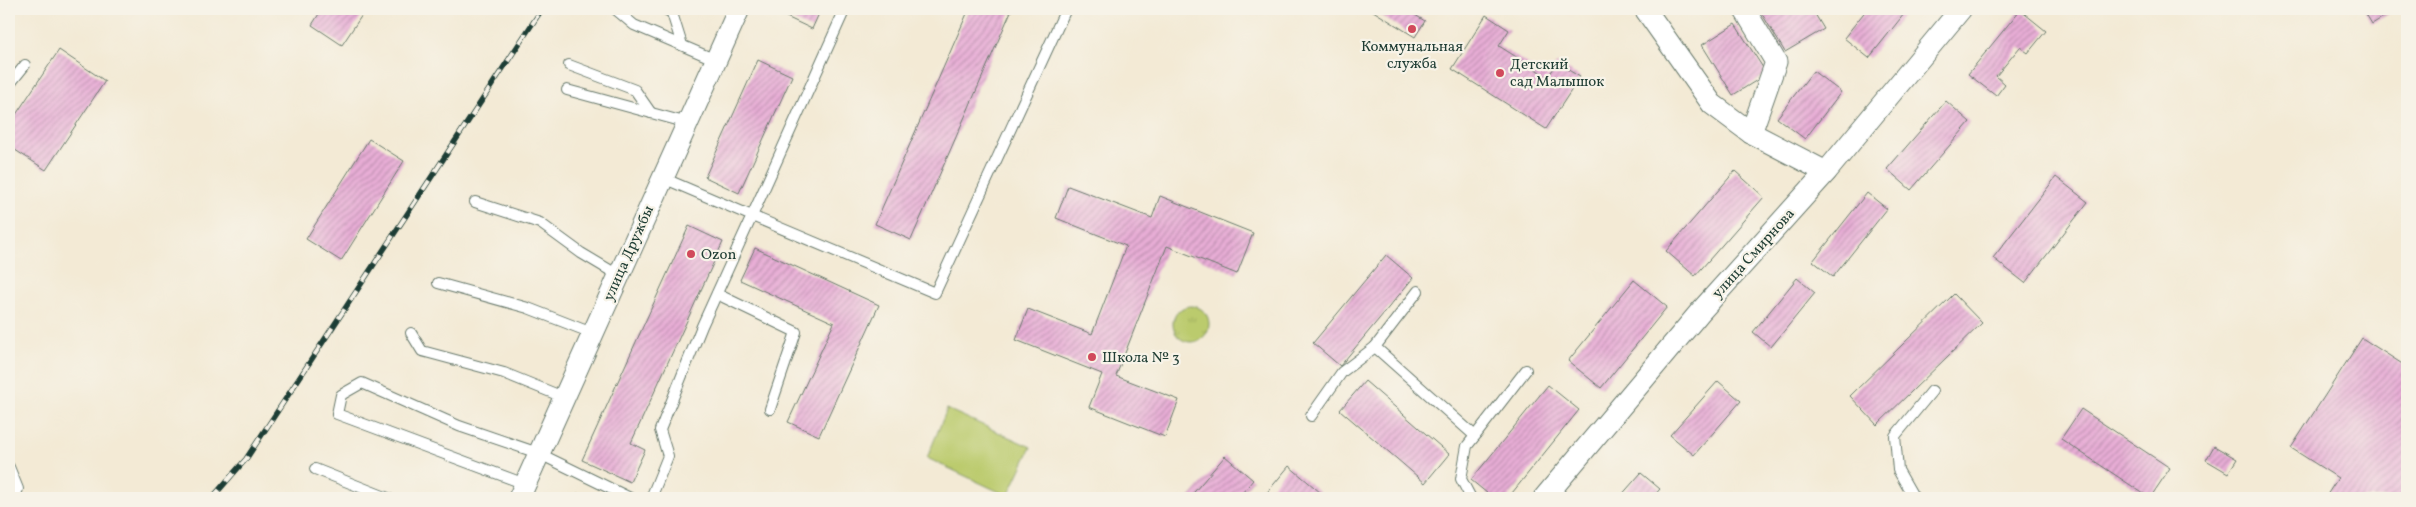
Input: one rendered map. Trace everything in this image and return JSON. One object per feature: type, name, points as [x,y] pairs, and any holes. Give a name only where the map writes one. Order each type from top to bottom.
[{"type":"street","name":"улица Дружбы","points":[[522,491],[739,9]]},
{"type":"street","points":[[1645,9],[1712,104],[1751,133],[1826,172]]},
{"type":"street","points":[[1744,9],[1776,62],[1751,133]]},
{"type":"street","name":"улица Смирнова","points":[[1544,498],[1700,312],[1826,172],[1961,9]]},
{"type":"lane","points":[[615,9],[634,25],[716,60]]},
{"type":"lane","points":[[665,9],[672,13],[682,45]]},
{"type":"lane","points":[[652,498],[668,456],[660,430],[717,294],[846,9]]},
{"type":"lane","points":[[663,178],[935,293],[1066,9]]},
{"type":"lane","points":[[9,85],[25,65]]},
{"type":"lane","points":[[570,65],[635,90],[651,113]]},
{"type":"lane","points":[[567,90],[688,123]]},
{"type":"lane","points":[[475,202],[540,222],[581,253],[618,276]]},
{"type":"lane","points":[[438,283],[528,308],[592,333]]},
{"type":"lane","points":[[1311,416],[1342,372],[1375,347],[1418,291]]},
{"type":"lane","points":[[717,294],[796,332],[770,409]]},
{"type":"lane","points":[[411,333],[422,351],[504,373],[563,397]]},
{"type":"lane","points":[[1375,347],[1475,436]]},
{"type":"lane","points":[[1470,498],[1461,479],[1467,446],[1526,370]]},
{"type":"lane","points":[[522,491],[337,414],[341,395],[362,383],[459,426],[538,453],[630,498]]},
{"type":"lane","points":[[1914,498],[1898,470],[1895,436],[1932,391]]},
{"type":"lane","points":[[9,467],[18,489],[14,498]]},
{"type":"lane","points":[[315,469],[388,498]]},
{"type":"green space","points":[[1191,306],[1203,312],[1209,324],[1203,336],[1191,342],[1179,336],[1173,324],[1179,312]]},
{"type":"green space","points":[[947,409],[1031,447],[1008,496],[927,458]]},
{"type":"building","points":[[322,9],[366,9],[342,45],[312,25]]},
{"type":"building","points":[[780,9],[821,9],[812,29],[778,13]]},
{"type":"building","points":[[969,9],[1012,9],[911,240],[875,224]]},
{"type":"building","name":"Коммунальная служба","points":[[1370,9],[1405,9],[1425,21],[1415,37]]},
{"type":"building","points":[[1759,9],[1812,9],[1824,29],[1785,52]]},
{"type":"building","points":[[1867,9],[1908,9],[1869,58],[1844,38]]},
{"type":"building","points":[[2363,9],[2387,9],[2390,13],[2372,24]]},
{"type":"building","points":[[2020,10],[2046,31],[2028,53],[2020,47],[1996,76],[2005,84],[1996,96],[1968,74]]},
{"type":"building","name":"Детский сад Малышок","points":[[1486,15],[1509,30],[1499,46],[1548,77],[1557,63],[1580,77],[1546,129],[1452,69]]},
{"type":"building","points":[[1735,24],[1767,74],[1733,95],[1702,45]]},
{"type":"building","points":[[59,50],[105,81],[46,170],[9,146],[9,125]]},
{"type":"building","points":[[758,60],[792,76],[739,193],[705,177]]},
{"type":"building","points":[[1813,71],[1841,92],[1805,139],[1777,118]]},
{"type":"building","points":[[1946,101],[1970,122],[1911,190],[1887,169]]},
{"type":"building","points":[[369,139],[404,161],[341,261],[306,239]]},
{"type":"building","points":[[1735,171],[1764,197],[1695,276],[1666,251]]},
{"type":"building","points":[[2056,177],[2088,202],[2025,283],[1993,258]]},
{"type":"building","points":[[1068,186],[1152,218],[1160,196],[1253,233],[1237,274],[1167,246],[1116,376],[1179,400],[1165,437],[1089,407],[1102,374],[1016,340],[1028,309],[1092,334],[1126,246],[1056,218]]},
{"type":"building","points":[[1867,193],[1887,209],[1833,277],[1813,261]]},
{"type":"building","points":[[689,226],[723,242],[631,443],[645,450],[630,482],[582,460]]},
{"type":"building","points":[[755,248],[879,305],[819,436],[788,422],[834,323],[740,280]]},
{"type":"building","points":[[1386,255],[1413,278],[1340,366],[1313,343]]},
{"type":"building","points":[[1797,278],[1815,293],[1771,347],[1753,332]]},
{"type":"building","points":[[1634,280],[1667,307],[1601,388],[1568,361]]},
{"type":"building","points":[[1954,294],[1982,323],[1877,425],[1850,396]]},
{"type":"building","points":[[2362,338],[2407,367],[2407,498],[2325,498],[2338,478],[2291,448]]},
{"type":"building","points":[[1365,381],[1449,454],[1425,483],[1340,410]]},
{"type":"building","points":[[1718,381],[1741,401],[1694,455],[1670,435]]},
{"type":"building","points":[[1548,385],[1579,410],[1508,498],[1493,498],[1471,480]]},
{"type":"building","points":[[2081,409],[2170,468],[2150,498],[2061,439]]},
{"type":"building","points":[[2214,446],[2237,459],[2228,473],[2206,460]]},
{"type":"building","points":[[1225,456],[1253,480],[1238,498],[1189,498]]},
{"type":"building","points":[[1289,466],[1327,498],[1267,498],[1264,496]]},
{"type":"building","points":[[1641,473],[1660,489],[1652,498],[1619,498]]},
{"type":"building","points":[[577,493],[589,498],[575,498]]},
{"type":"railway","points":[[212,498],[246,459],[542,9]]},
{"type":"place","name":"Коммунальная служба","points":[[1412,29]]},
{"type":"place","name":"Детский сад Малышок","points":[[1500,73]]},
{"type":"place","name":"Ozon","points":[[691,254]]},
{"type":"place","name":"Школа № 3","points":[[1092,357]]}]
